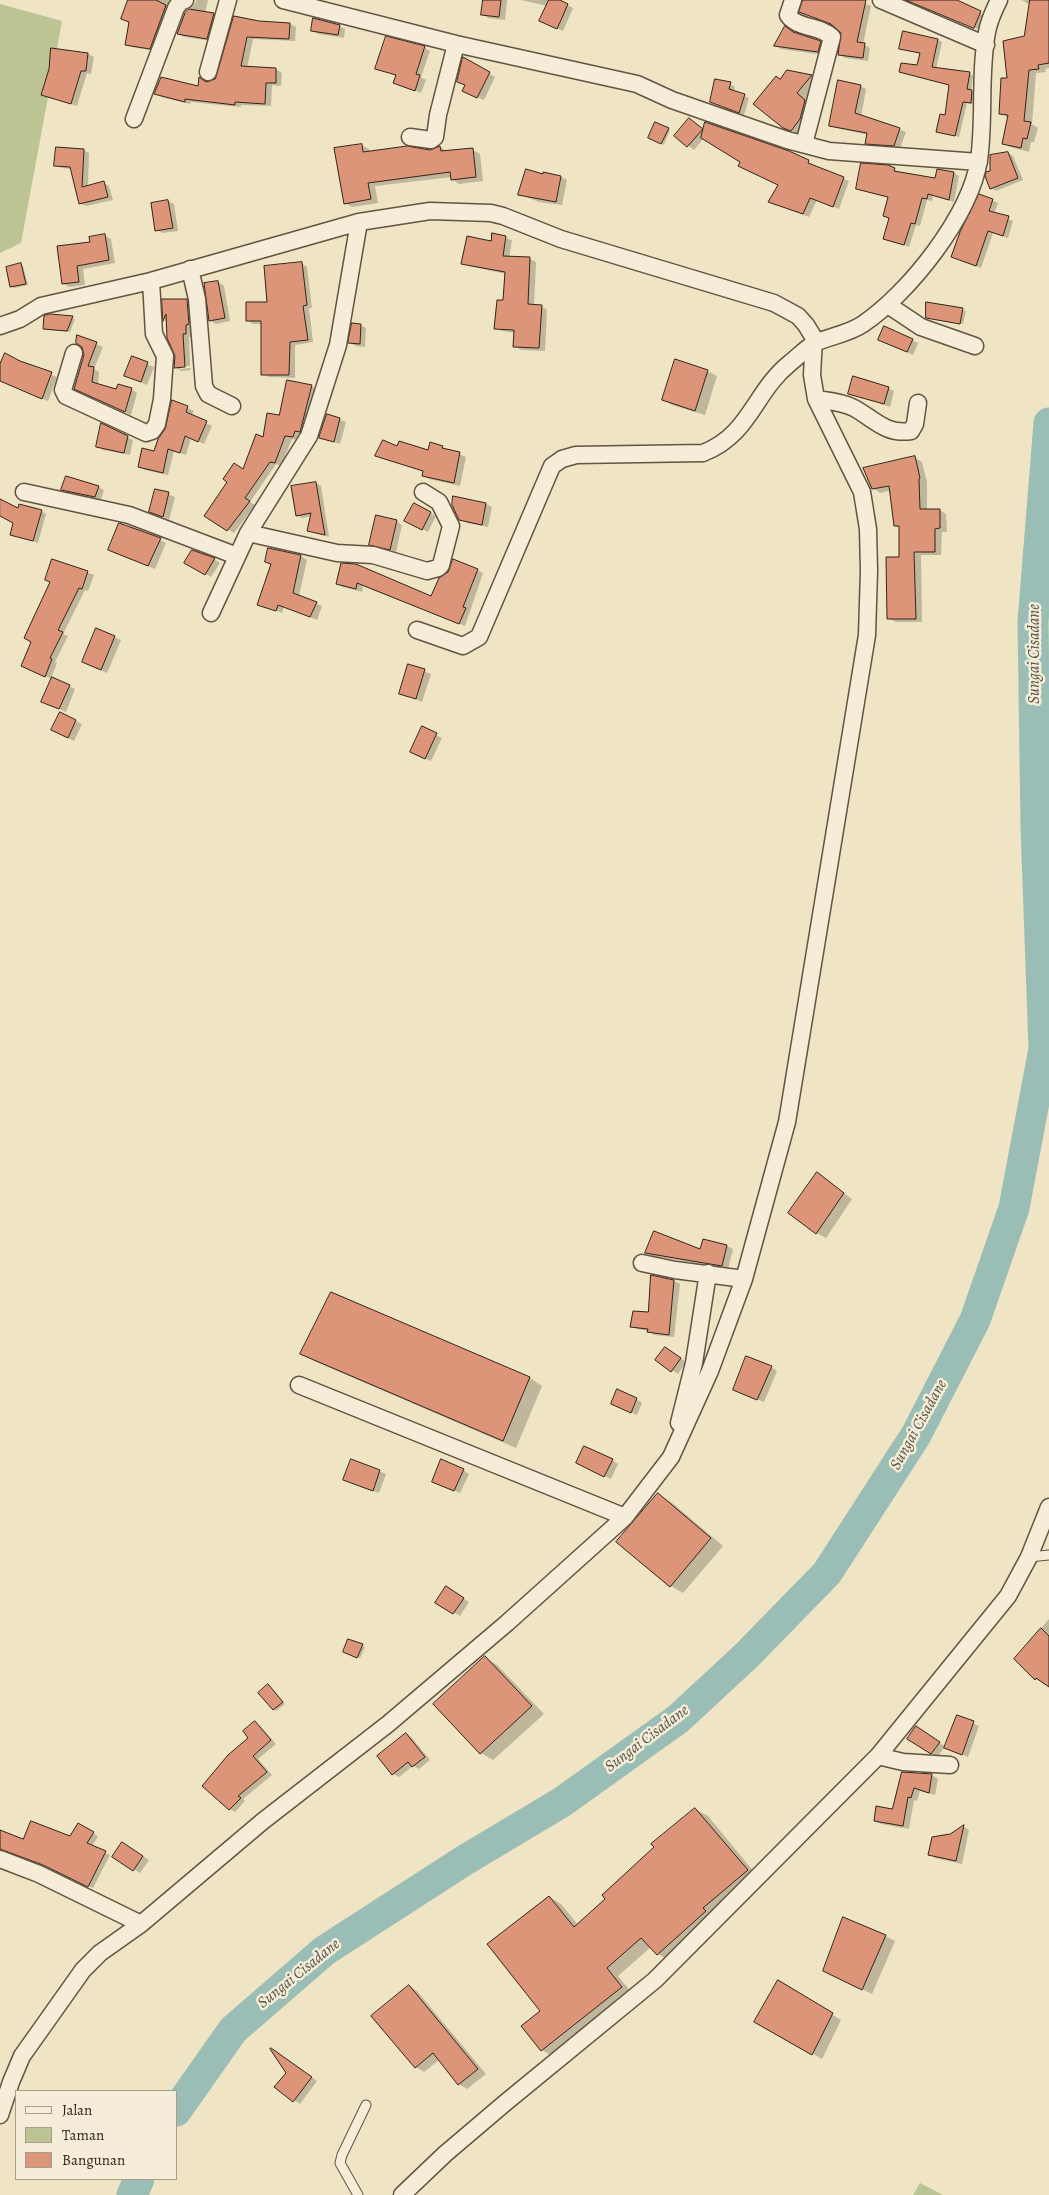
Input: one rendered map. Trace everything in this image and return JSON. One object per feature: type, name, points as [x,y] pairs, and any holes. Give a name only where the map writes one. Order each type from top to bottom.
[{"type":"street","points":[[208,72],[228,0]]},
{"type":"street","points":[[283,0],[456,44],[637,84],[672,100],[787,140],[829,150],[979,162]]},
{"type":"street","points":[[793,0],[788,15],[790,18],[795,22],[826,30],[832,37],[804,144]]},
{"type":"street","points":[[882,0],[986,45]]},
{"type":"street","points":[[416,630],[463,646],[479,637],[552,466],[562,459],[576,455],[703,453],[718,447],[741,426],[776,374],[815,343],[862,326],[888,305],[949,232],[968,196],[979,162],[986,32],[999,0]]},
{"type":"street","points":[[134,119],[179,1]]},
{"type":"street","points":[[410,138],[431,140],[435,138],[438,115],[456,44]]},
{"type":"street","points":[[0,326],[20,319],[41,306],[151,281],[359,222],[430,212],[491,213],[502,216],[561,239],[774,303],[798,316],[806,325],[815,343],[812,374],[816,399],[862,492],[868,529],[869,571],[867,635],[787,1122],[744,1278],[710,1371],[671,1457],[625,1517],[507,1622],[388,1724],[264,1820],[141,1924],[100,1953],[83,1970],[22,2056],[0,2115]]},
{"type":"street","points":[[210,613],[248,533],[309,436],[338,345],[359,222]]},
{"type":"street","points":[[190,270],[197,299],[204,386],[208,394],[232,406]]},
{"type":"street","points":[[74,353],[63,390],[66,396],[146,432],[152,431],[157,424],[162,400],[164,356],[154,334],[151,281]]},
{"type":"street","points":[[888,305],[921,327],[975,346]]},
{"type":"street","points":[[816,399],[854,408],[880,426],[904,432],[911,431],[915,424],[918,402]]},
{"type":"street","points":[[24,492],[129,514],[237,556]]},
{"type":"street","points":[[248,533],[337,553],[373,555],[427,570],[435,570],[441,565],[451,526],[439,502],[423,492]]},
{"type":"street","points":[[642,1263],[675,1270],[744,1278]]},
{"type":"street","points":[[671,1457],[694,1363],[708,1273]]},
{"type":"street","points":[[299,1385],[625,1517]]},
{"type":"street","points":[[402,2195],[445,2154],[655,1980],[878,1756],[1008,1596],[1029,1557],[1049,1507]]},
{"type":"street","points":[[878,1756],[903,1762],[950,1766]]},
{"type":"street","points":[[0,1859],[39,1874],[141,1924]]},
{"type":"lane","points":[[1029,1557],[1049,1555]]},
{"type":"lane","points":[[358,2195],[340,2163],[366,2105]]},
{"type":"green space","points":[[0,4],[62,21],[21,243],[0,253]]},
{"type":"green space","points":[[920,2183],[943,2195],[913,2195]]},
{"type":"building","points":[[128,0],[156,0],[166,5],[150,49],[125,45],[129,22],[121,19]]},
{"type":"building","points":[[483,0],[501,0],[499,17],[481,15]]},
{"type":"building","points":[[549,0],[560,0],[568,4],[557,29],[539,21]]},
{"type":"building","points":[[803,0],[866,0],[857,42],[865,43],[863,58],[838,55],[841,33],[831,24],[799,12]]},
{"type":"building","points":[[906,0],[957,0],[981,11],[974,28]]},
{"type":"building","points":[[1030,0],[1049,0],[1049,63],[1038,65],[1039,69],[1029,70],[1024,121],[1031,122],[1027,139],[1023,138],[1021,148],[1002,144],[1008,115],[999,114],[1001,78],[1007,78],[1003,41],[1024,36]]},
{"type":"building","points":[[189,9],[214,13],[207,39],[177,34],[185,13]]},
{"type":"building","points":[[234,16],[259,21],[290,23],[289,39],[247,37],[241,66],[276,68],[276,83],[266,83],[265,104],[235,102],[235,105],[185,99],[185,102],[154,94],[161,77],[198,86],[199,77],[206,82],[215,79]]},
{"type":"building","points":[[313,18],[340,25],[338,35],[311,31]]},
{"type":"building","points":[[785,26],[793,32],[821,41],[818,52],[774,46]]},
{"type":"building","points":[[903,31],[938,39],[932,67],[970,72],[967,89],[972,90],[971,103],[963,102],[955,136],[936,132],[940,114],[945,115],[949,85],[899,72],[901,63],[917,65],[920,53],[899,49]]},
{"type":"building","points":[[386,36],[425,46],[416,74],[420,75],[415,91],[393,83],[396,75],[375,69]]},
{"type":"building","points":[[51,48],[88,53],[86,71],[81,71],[71,104],[41,95],[49,69]]},
{"type":"building","points":[[463,57],[490,72],[477,98],[462,91],[465,85],[457,82]]},
{"type":"building","points":[[787,70],[812,75],[797,93],[805,100],[800,119],[791,131],[783,128],[753,104],[776,76],[780,79]]},
{"type":"building","points":[[715,79],[731,82],[729,89],[745,94],[739,113],[710,102]]},
{"type":"building","points":[[838,80],[861,85],[855,113],[900,128],[894,146],[865,144],[867,133],[829,126]]},
{"type":"building","points":[[689,118],[703,129],[687,147],[674,136]]},
{"type":"building","points":[[655,122],[669,128],[661,144],[648,138]]},
{"type":"building","points":[[705,122],[789,151],[809,160],[808,163],[844,177],[833,207],[810,198],[803,214],[768,202],[778,185],[738,166],[740,162],[701,138]]},
{"type":"building","points":[[362,144],[363,152],[407,146],[430,150],[440,146],[441,151],[473,148],[476,177],[451,180],[450,172],[368,183],[371,199],[344,204],[334,148]]},
{"type":"building","points":[[56,147],[84,149],[82,187],[104,181],[108,197],[79,204],[70,167],[54,166]]},
{"type":"building","points":[[1008,152],[1018,178],[990,189],[985,176],[986,172],[990,171],[990,155]]},
{"type":"building","points":[[861,163],[888,165],[895,168],[894,171],[935,178],[937,169],[954,172],[949,200],[928,194],[927,199],[922,198],[915,224],[911,223],[904,245],[883,239],[889,218],[883,216],[888,197],[856,189]]},
{"type":"building","points":[[526,169],[543,174],[543,172],[561,176],[556,202],[518,195]]},
{"type":"building","points":[[979,194],[993,199],[989,211],[1009,216],[1003,236],[988,231],[976,266],[951,257],[960,232]]},
{"type":"building","points":[[168,200],[173,228],[155,231],[151,203]]},
{"type":"building","points":[[492,233],[506,236],[503,256],[530,257],[528,304],[542,305],[539,348],[513,347],[514,330],[494,329],[497,300],[503,300],[505,272],[461,264],[467,236],[491,241]]},
{"type":"building","points":[[105,234],[109,260],[77,266],[79,282],[62,284],[57,246],[90,242],[89,237]]},
{"type":"building","points":[[302,262],[307,305],[303,306],[308,340],[290,342],[289,375],[261,375],[261,321],[246,321],[246,302],[267,302],[264,266]]},
{"type":"building","points":[[21,263],[26,284],[10,287],[6,267]]},
{"type":"building","points":[[218,281],[225,318],[209,321],[204,283]]},
{"type":"building","points":[[162,299],[187,299],[189,324],[186,325],[186,334],[183,334],[185,367],[174,368],[175,356],[167,338],[166,314],[163,321]]},
{"type":"building","points":[[926,302],[963,308],[960,324],[926,318]]},
{"type":"building","points":[[50,314],[73,316],[67,331],[43,329],[44,316]]},
{"type":"building","points":[[352,323],[361,324],[360,344],[348,343]]},
{"type":"building","points":[[884,326],[913,339],[907,352],[878,340]]},
{"type":"building","points":[[77,335],[97,342],[88,366],[94,367],[92,382],[116,389],[118,384],[132,388],[125,412],[74,389],[84,355],[82,347],[76,343]]},
{"type":"building","points":[[5,353],[20,361],[52,372],[42,399],[0,381],[0,364]]},
{"type":"building","points":[[132,356],[148,362],[141,382],[124,376]]},
{"type":"building","points":[[675,359],[708,370],[695,411],[662,400]]},
{"type":"building","points":[[853,376],[889,387],[884,404],[848,394]]},
{"type":"building","points":[[287,380],[312,385],[300,432],[295,431],[293,437],[285,436],[275,463],[270,462],[245,498],[250,501],[227,531],[204,516],[227,482],[223,479],[234,463],[243,469],[256,434],[263,437],[267,413],[279,415]]},
{"type":"building","points":[[172,400],[188,406],[186,412],[207,421],[198,442],[185,436],[180,453],[168,449],[163,473],[138,467],[142,448],[154,451],[158,439],[165,429]]},
{"type":"building","points":[[327,414],[340,418],[334,442],[319,438]]},
{"type":"building","points":[[101,423],[128,436],[124,453],[96,447]]},
{"type":"building","points":[[383,440],[397,446],[399,441],[428,450],[430,442],[443,446],[442,448],[460,452],[454,483],[422,476],[423,471],[375,456]]},
{"type":"building","points":[[915,456],[920,478],[920,509],[940,509],[940,528],[935,529],[935,552],[914,552],[916,619],[887,619],[886,557],[899,557],[899,526],[894,526],[889,486],[872,489],[863,468]]},
{"type":"building","points":[[66,476],[99,486],[95,497],[61,490]]},
{"type":"building","points":[[316,482],[325,535],[307,531],[311,513],[296,516],[291,486]]},
{"type":"building","points":[[155,489],[169,492],[163,517],[149,512]]},
{"type":"building","points":[[453,496],[486,503],[482,525],[459,520],[452,505]]},
{"type":"building","points":[[0,499],[18,508],[19,504],[42,510],[33,541],[10,535],[13,523],[0,516]]},
{"type":"building","points":[[414,503],[431,512],[422,530],[404,521]]},
{"type":"building","points":[[376,515],[397,520],[390,550],[369,545]]},
{"type":"building","points":[[119,523],[161,538],[148,566],[108,550]]},
{"type":"building","points":[[268,548],[301,555],[293,593],[317,602],[310,617],[278,605],[276,611],[257,605],[271,564],[265,562]]},
{"type":"building","points":[[192,550],[215,558],[205,575],[184,563]]},
{"type":"building","points":[[52,559],[88,571],[82,589],[79,588],[58,630],[63,632],[50,658],[52,659],[45,677],[21,666],[31,642],[24,638],[50,582],[45,580]]},
{"type":"building","points":[[453,559],[478,569],[463,607],[466,608],[459,624],[357,583],[356,589],[336,584],[341,563],[356,564],[431,596],[439,578],[448,572]]},
{"type":"building","points":[[96,628],[115,636],[101,670],[82,662]]},
{"type":"building","points":[[408,664],[425,669],[416,699],[399,694]]},
{"type":"building","points":[[52,677],[70,685],[59,709],[41,702]]},
{"type":"building","points":[[60,712],[76,720],[68,738],[51,730]]},
{"type":"building","points":[[422,726],[437,733],[425,759],[410,752]]},
{"type":"building","points":[[817,1172],[844,1193],[816,1234],[788,1213]]},
{"type":"building","points":[[654,1231],[700,1249],[703,1239],[727,1245],[722,1266],[645,1253]]},
{"type":"building","points":[[651,1275],[674,1280],[669,1335],[647,1332],[648,1329],[630,1327],[633,1311],[648,1312]]},
{"type":"building","points":[[331,1292],[530,1377],[503,1441],[300,1354]]},
{"type":"building","points":[[665,1347],[681,1358],[671,1372],[655,1360]]},
{"type":"building","points":[[746,1356],[772,1366],[757,1400],[733,1390]]},
{"type":"building","points":[[617,1389],[637,1398],[631,1413],[611,1404]]},
{"type":"building","points":[[584,1446],[613,1459],[604,1477],[576,1463]]},
{"type":"building","points":[[351,1459],[380,1470],[373,1491],[343,1480]]},
{"type":"building","points":[[441,1459],[464,1469],[454,1491],[432,1482]]},
{"type":"building","points":[[658,1493],[711,1538],[670,1587],[616,1542]]},
{"type":"building","points":[[446,1586],[464,1598],[453,1614],[435,1603]]},
{"type":"building","points":[[1041,1628],[1049,1636],[1049,1687],[1036,1678],[1035,1680],[1014,1659]]},
{"type":"building","points":[[348,1639],[363,1644],[357,1658],[343,1652]]},
{"type":"building","points":[[485,1656],[532,1706],[480,1754],[433,1704]]},
{"type":"building","points":[[268,1684],[283,1702],[273,1710],[258,1693]]},
{"type":"building","points":[[957,1715],[974,1721],[962,1755],[944,1748]]},
{"type":"building","points":[[255,1721],[271,1740],[253,1756],[267,1772],[238,1796],[241,1798],[229,1810],[202,1786],[228,1755],[248,1738],[243,1731]]},
{"type":"building","points":[[916,1726],[940,1742],[931,1754],[907,1739]]},
{"type":"building","points":[[406,1733],[425,1757],[412,1767],[408,1762],[392,1775],[377,1756]]},
{"type":"building","points":[[902,1772],[932,1774],[929,1793],[914,1788],[911,1798],[908,1797],[903,1826],[874,1821],[876,1806],[892,1809]]},
{"type":"building","points":[[695,1808],[748,1870],[703,1908],[706,1911],[657,1955],[641,1938],[607,1968],[622,1987],[541,2051],[521,2026],[540,2011],[487,1944],[549,1896],[574,1927],[605,1899],[602,1895],[654,1847],[651,1844]]},
{"type":"building","points":[[31,1821],[70,1836],[78,1823],[94,1832],[87,1843],[106,1851],[88,1887],[43,1865],[0,1849],[0,1830],[23,1839]]},
{"type":"building","points":[[964,1825],[956,1861],[928,1855],[932,1837],[950,1834]]},
{"type":"building","points":[[122,1842],[143,1856],[133,1871],[112,1857]]},
{"type":"building","points":[[843,1917],[886,1935],[862,1990],[823,1971]]},
{"type":"building","points":[[778,1980],[833,2013],[812,2055],[754,2022]]},
{"type":"building","points":[[409,1985],[478,2069],[458,2085],[433,2053],[415,2068],[371,2016]]},
{"type":"building","points":[[271,2048],[312,2077],[293,2102],[274,2087],[286,2073]]},
{"type":"waterway","name":"Sungai Cisadane","points":[[178,2108],[233,2030],[324,1951],[465,1860],[562,1802],[678,1719],[746,1656],[827,1573],[916,1435],[975,1320],[1014,1208],[1044,1049],[1036,826],[1033,622],[1049,423]]},
{"type":"waterway","name":"Sungai Cisadane","points":[[132,2195],[139,2180]]}]
